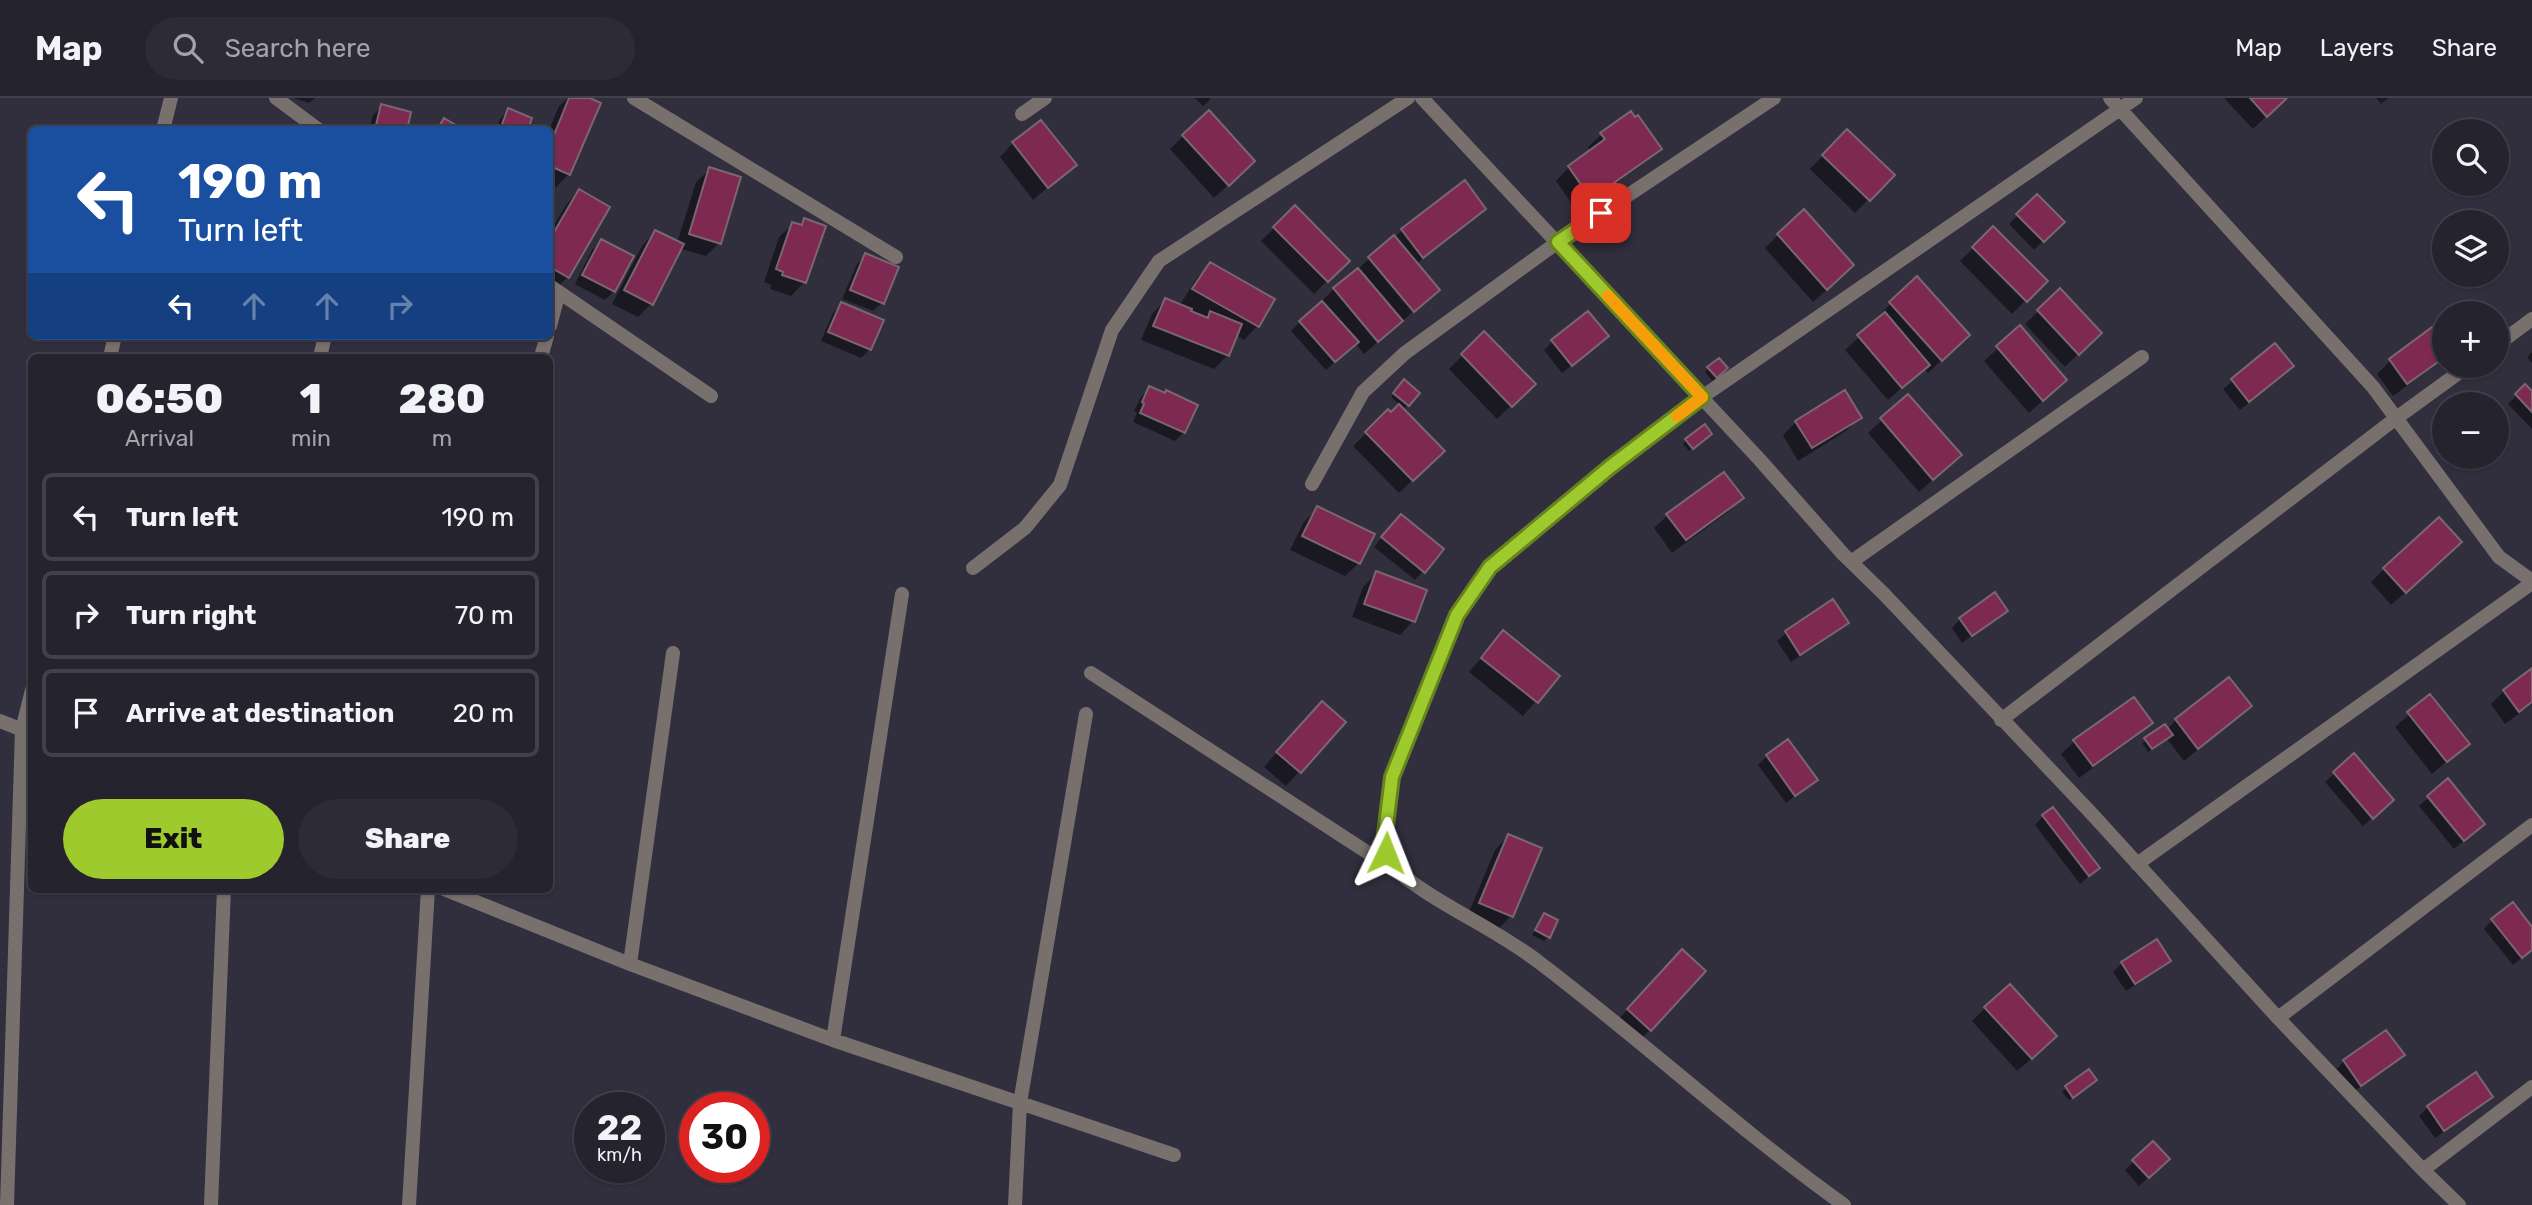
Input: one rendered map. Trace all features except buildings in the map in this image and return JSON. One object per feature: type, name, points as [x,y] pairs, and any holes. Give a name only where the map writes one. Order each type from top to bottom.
[{"type":"street","points":[[164,126],[171,98]]},
{"type":"street","points":[[276,98],[314,126]]},
{"type":"street","points":[[634,98],[896,257]]},
{"type":"street","points":[[1022,114],[1045,98]]},
{"type":"street","points":[[973,568],[1025,528],[1060,485],[1112,330],[1159,261],[1408,98]]},
{"type":"street","points":[[1422,98],[2278,1018],[2459,1205]]},
{"type":"street","points":[[1312,484],[1363,392],[1405,353],[1558,242],[1773,98]]},
{"type":"street","points":[[2110,98],[2374,387],[2499,557],[2532,582],[2137,864]]},
{"type":"street","points":[[1397,871],[1386,853],[1384,842],[1392,777],[1457,615],[1490,567],[1610,467],[1702,397],[2136,98]]},
{"type":"street","points":[[554,289],[711,396]]},
{"type":"street","points":[[2509,336],[2532,319]]},
{"type":"street","points":[[1851,562],[2142,357]]},
{"type":"street","points":[[2001,720],[2451,378]]},
{"type":"street","points":[[833,1040],[902,594]]},
{"type":"street","points":[[630,964],[673,653]]},
{"type":"street","points":[[1091,673],[1534,958],[1610,1015],[1844,1205]]},
{"type":"street","points":[[1015,1205],[1020,1103],[1086,714]]},
{"type":"street","points":[[0,721],[27,732],[8,1205]]},
{"type":"street","points":[[2278,1018],[2532,825]]},
{"type":"street","points":[[211,1205],[224,893]]},
{"type":"street","points":[[409,1205],[428,893]]},
{"type":"street","points":[[454,893],[630,964],[833,1040],[1174,1155]]},
{"type":"street","points":[[2423,1170],[2532,1087]]},
{"type":"slow traffic","points":[[1608,296],[1702,397],[1677,416]]},
{"type":"route","points":[[1386,853],[1384,842],[1392,777],[1457,615],[1490,567],[1610,467],[1702,397],[1558,242],[1601,213]]}]
